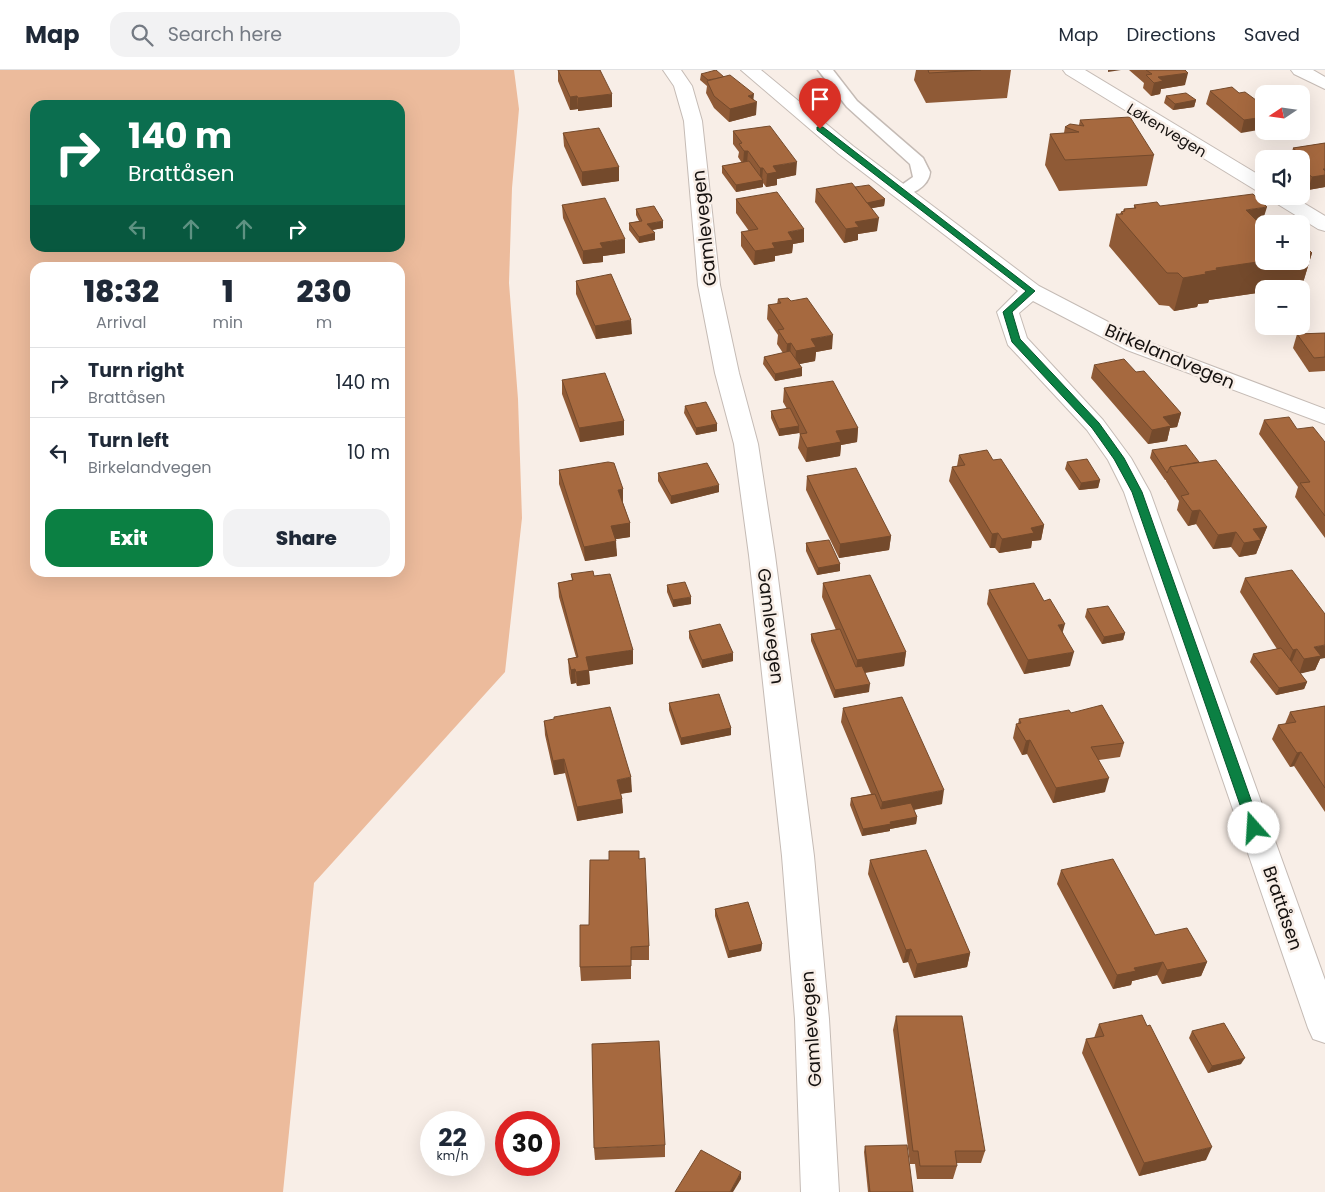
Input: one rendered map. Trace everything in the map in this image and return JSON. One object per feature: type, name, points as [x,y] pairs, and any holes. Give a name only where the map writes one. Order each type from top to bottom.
[{"type":"street","name":"Gamlevegen","points":[[672,70],[683,86],[692,121],[709,285],[727,373],[746,444],[764,574],[799,866],[812,1020],[820,1192]]},
{"type":"street","name":"Birkelandvegen","points":[[750,70],[846,150],[1031,291],[1135,345],[1325,417]]},
{"type":"street","name":"Løkenvegen","points":[[1072,70],[1255,182]]},
{"type":"street","points":[[1300,70],[1325,84]]},
{"type":"street","points":[[1293,205],[1325,225]]},
{"type":"street","name":"Brattåsen","points":[[1031,291],[1008,312],[1016,340],[1095,425],[1118,458],[1137,492],[1325,1028]]},
{"type":"lane","points":[[825,70],[852,104],[916,161],[921,168],[922,176],[918,182],[901,191]]},
{"type":"shaded area","points":[[0,70],[514,70],[519,109],[512,188],[509,283],[518,399],[522,518],[505,672],[314,883],[283,1192],[0,1192]]},
{"type":"building","points":[[558,70],[600,70],[612,94],[578,98],[577,96],[570,97]]},
{"type":"building","points":[[716,70],[724,77],[708,80],[701,74]]},
{"type":"building","points":[[928,70],[981,70],[929,73]]},
{"type":"building","points":[[1146,70],[1185,70],[1188,73],[1158,77],[1163,81],[1154,83],[1146,75],[1152,74]]},
{"type":"building","points":[[730,75],[754,94],[748,96],[757,102],[730,109],[714,96],[707,81]]},
{"type":"building","points":[[1232,87],[1239,93],[1245,92],[1255,99],[1255,118],[1244,120],[1210,91]]},
{"type":"building","points":[[1186,93],[1196,100],[1175,104],[1166,96]]},
{"type":"building","points":[[1130,117],[1154,155],[1065,160],[1050,134],[1079,132],[1065,127],[1070,124],[1084,126],[1080,120]]},
{"type":"building","points":[[770,126],[797,162],[773,166],[777,172],[767,174],[763,168],[760,168],[748,151],[744,151],[739,144],[742,143],[733,131]]},
{"type":"building","points":[[599,128],[619,167],[582,172],[563,133]]},
{"type":"building","points":[[1325,143],[1325,169],[1323,169],[1325,175],[1312,177],[1310,175],[1310,150],[1295,150],[1293,148]]},
{"type":"building","points":[[749,161],[763,180],[736,185],[722,166]]},
{"type":"building","points":[[852,183],[879,218],[855,222],[859,227],[846,229],[816,189]]},
{"type":"building","points":[[869,185],[885,199],[867,203],[855,187]]},
{"type":"building","points":[[777,192],[804,229],[788,232],[793,240],[772,243],[775,248],[755,251],[741,232],[758,229],[736,199]]},
{"type":"building","points":[[1253,194],[1255,196],[1255,205],[1265,205],[1267,207],[1246,210],[1255,219],[1255,262],[1216,268],[1217,270],[1205,272],[1206,274],[1183,278],[1178,273],[1167,273],[1116,214],[1123,214],[1121,212],[1125,211],[1124,209],[1136,208],[1134,205],[1157,202],[1160,206]]},
{"type":"building","points":[[605,198],[625,239],[600,243],[603,248],[583,251],[562,205]]},
{"type":"building","points":[[654,206],[663,221],[647,224],[655,233],[639,237],[629,223],[642,221],[636,209]]},
{"type":"building","points":[[611,274],[631,320],[595,326],[576,281]]},
{"type":"building","points":[[788,298],[791,301],[807,298],[833,335],[811,339],[816,347],[796,351],[791,343],[787,344],[778,330],[784,329],[768,305],[781,303],[778,299]]},
{"type":"building","points":[[1325,333],[1325,357],[1314,358],[1298,335]]},
{"type":"building","points":[[790,351],[802,368],[775,374],[764,357]]},
{"type":"building","points":[[1124,359],[1136,372],[1144,371],[1181,413],[1163,417],[1171,426],[1152,430],[1094,365]]},
{"type":"building","points":[[605,373],[624,421],[579,428],[562,380]]},
{"type":"building","points":[[833,381],[858,428],[836,431],[841,442],[807,448],[800,434],[807,433],[784,388]]},
{"type":"building","points":[[706,402],[717,424],[696,428],[685,406]]},
{"type":"building","points":[[790,408],[799,426],[779,429],[771,411]]},
{"type":"building","points":[[1289,417],[1297,429],[1313,427],[1325,442],[1325,516],[1300,483],[1310,482],[1264,420]]},
{"type":"building","points":[[1186,445],[1199,462],[1170,467],[1167,473],[1152,450]]},
{"type":"building","points":[[987,450],[993,460],[1001,459],[1044,525],[1031,528],[1034,533],[1002,539],[998,533],[992,534],[952,467],[965,465],[959,455]]},
{"type":"building","points":[[1087,459],[1100,480],[1081,483],[1067,462]]},
{"type":"building","points":[[1216,460],[1267,527],[1253,529],[1261,540],[1244,543],[1236,532],[1218,535],[1200,510],[1192,511],[1181,496],[1189,494],[1170,467]]},
{"type":"building","points":[[608,462],[614,463],[623,489],[618,490],[630,523],[611,526],[616,541],[584,547],[559,470]]},
{"type":"building","points":[[707,463],[719,485],[671,496],[658,473]]},
{"type":"building","points":[[856,468],[891,536],[840,544],[807,476]]},
{"type":"building","points":[[829,540],[840,564],[818,568],[806,543]]},
{"type":"building","points":[[1292,570],[1325,614],[1325,645],[1314,647],[1321,656],[1304,659],[1297,649],[1293,650],[1245,578]]},
{"type":"building","points":[[593,571],[594,576],[610,574],[633,650],[586,657],[589,670],[576,672],[575,669],[571,670],[568,659],[578,657],[558,583],[573,580],[571,574]]},
{"type":"building","points":[[870,575],[906,652],[857,660],[823,583]]},
{"type":"building","points":[[685,582],[691,597],[673,600],[667,585]]},
{"type":"building","points":[[1034,583],[1044,601],[1050,599],[1065,624],[1058,625],[1074,652],[1028,660],[989,590]]},
{"type":"building","points":[[1108,606],[1125,633],[1104,637],[1087,609]]},
{"type":"building","points":[[720,624],[733,653],[702,660],[689,631]]},
{"type":"building","points":[[840,629],[856,667],[862,666],[870,684],[835,690],[811,634]]},
{"type":"building","points":[[1281,648],[1307,682],[1279,688],[1253,654]]},
{"type":"building","points":[[719,694],[731,728],[681,738],[669,703]]},
{"type":"building","points":[[902,697],[944,790],[882,802],[843,708]]},
{"type":"building","points":[[1102,705],[1124,743],[1091,747],[1109,778],[1056,788],[1030,740],[1026,741],[1016,724],[1021,723],[1019,719],[1069,710],[1071,713]]},
{"type":"building","points":[[1325,706],[1325,788],[1301,752],[1297,753],[1278,725],[1296,722],[1290,712]]},
{"type":"building","points":[[610,707],[631,777],[617,780],[622,799],[577,807],[564,759],[553,761],[544,721],[554,719],[554,717]]},
{"type":"building","points":[[875,794],[881,809],[911,803],[917,817],[863,829],[851,798]]},
{"type":"building","points":[[926,850],[970,953],[917,964],[911,949],[906,950],[870,860]]},
{"type":"building","points":[[609,851],[639,851],[639,859],[645,858],[649,946],[631,947],[631,966],[580,967],[580,925],[589,925],[590,860],[609,860]]},
{"type":"building","points":[[1113,859],[1155,935],[1187,928],[1207,962],[1167,970],[1163,962],[1134,968],[1136,971],[1117,975],[1061,870]]},
{"type":"building","points":[[748,902],[762,944],[729,951],[715,909]]},
{"type":"building","points":[[1142,1015],[1147,1026],[1150,1025],[1212,1147],[1144,1163],[1086,1039],[1104,1036],[1099,1024]]},
{"type":"building","points":[[896,1016],[962,1016],[985,1151],[955,1151],[957,1166],[920,1166],[918,1151],[913,1151]]},
{"type":"building","points":[[1224,1023],[1245,1058],[1212,1066],[1192,1031]]},
{"type":"building","points":[[659,1041],[665,1145],[594,1148],[592,1044]]},
{"type":"building","points":[[907,1145],[913,1192],[870,1192],[865,1146]]},
{"type":"building","points":[[701,1150],[741,1172],[730,1192],[675,1192]]},
{"type":"route","points":[[820,129],[1031,291],[1008,312],[1016,340],[1095,425],[1118,458],[1137,492],[1254,828]]}]
